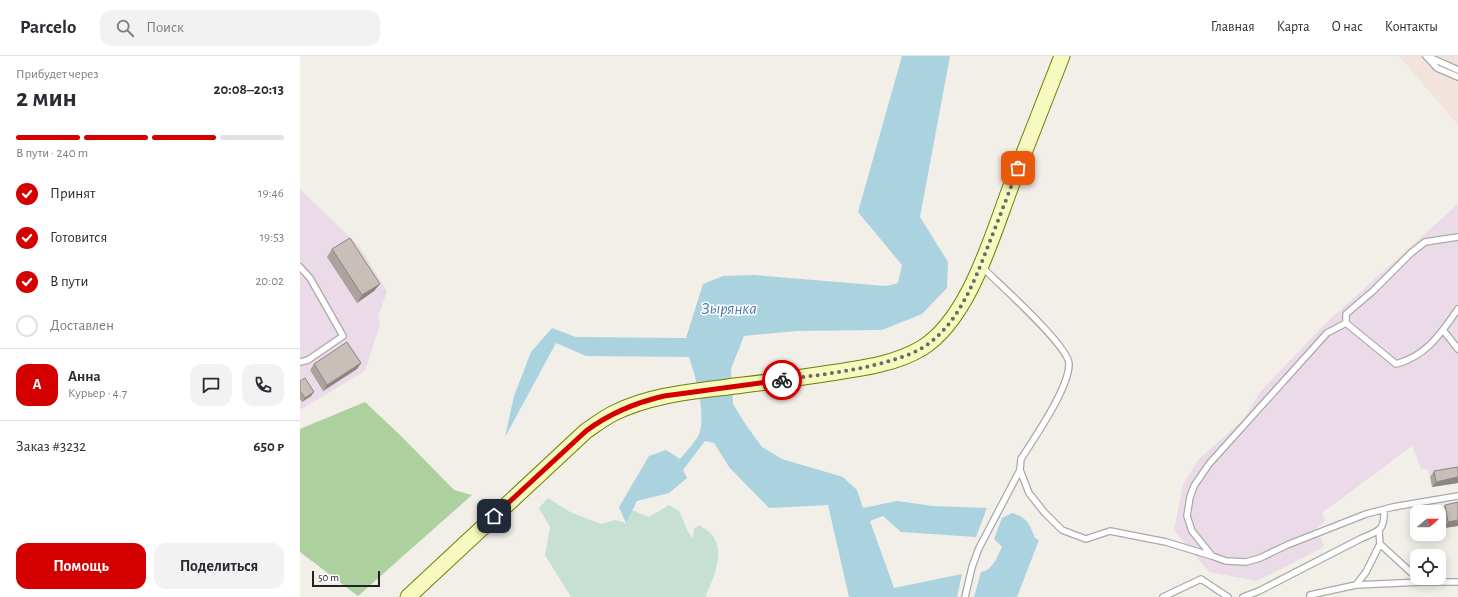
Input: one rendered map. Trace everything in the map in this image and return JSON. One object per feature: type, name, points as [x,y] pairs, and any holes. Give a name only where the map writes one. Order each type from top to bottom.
[{"type":"street","points":[[408,597],[580,437],[601,420],[613,413],[646,400],[678,394],[870,366],[910,354],[923,347],[936,337],[961,308],[981,265],[1062,56]]},
{"type":"lane","points":[[1426,56],[1458,70]]},
{"type":"lane","points":[[1426,56],[1437,68],[1458,77]]},
{"type":"lane","points":[[1346,323],[1346,314],[1373,291],[1411,253],[1425,242],[1458,237]]},
{"type":"lane","points":[[965,597],[972,567],[979,548],[1020,470],[1021,459],[1058,398],[1068,374],[1069,362],[1065,352],[1054,337],[981,265]]},
{"type":"lane","points":[[300,266],[310,278],[343,336],[308,360],[300,362]]},
{"type":"lane","points":[[1346,323],[1396,364],[1407,361],[1437,339],[1458,309]]},
{"type":"lane","points":[[1212,556],[1192,531],[1187,516],[1190,497],[1194,486],[1209,464],[1327,333],[1346,323]]},
{"type":"lane","points":[[1443,330],[1458,349]]},
{"type":"lane","points":[[1020,470],[1029,493],[1044,512],[1062,530],[1086,540],[1110,531],[1124,533],[1166,542],[1226,561],[1246,562],[1260,558],[1287,545],[1366,514],[1458,496]]},
{"type":"lane","points":[[1356,585],[1366,572],[1380,544],[1379,531],[1384,521],[1384,510]]},
{"type":"lane","points":[[1243,597],[1259,591],[1362,538],[1379,531]]},
{"type":"lane","points":[[1380,544],[1410,571]]},
{"type":"lane","points":[[1162,597],[1201,579],[1228,597]]},
{"type":"lane","points":[[1310,597],[1310,595],[1356,585],[1410,580]]},
{"type":"lane","points":[[1446,581],[1458,582]]},
{"type":"shaded area","points":[[1399,56],[1458,56],[1458,125]]},
{"type":"shaded area","points":[[300,189],[359,246],[387,291],[378,317],[380,324],[365,371],[300,410]]},
{"type":"shaded area","points":[[1458,204],[1458,472],[1430,477],[1428,469],[1421,469],[1412,446],[1322,513],[1325,521],[1317,528],[1324,547],[1257,581],[1209,572],[1174,530],[1183,485],[1198,460],[1244,419],[1260,392],[1327,322]]},
{"type":"green space","points":[[365,402],[454,490],[472,495],[358,596],[300,552],[300,429]]},
{"type":"green space","points":[[548,498],[570,512],[601,524],[615,520],[626,523],[632,510],[649,517],[669,505],[679,511],[688,532],[693,538],[694,529],[699,525],[709,532],[715,539],[718,547],[715,573],[705,597],[571,597],[545,555],[550,527],[539,508]]},
{"type":"water","name":"Зырянка","points":[[902,56],[950,56],[920,217],[948,262],[947,288],[922,314],[882,330],[797,331],[744,336],[731,369],[733,404],[762,447],[782,459],[843,477],[857,490],[863,508],[897,501],[933,506],[987,508],[976,537],[901,532],[883,516],[870,521],[894,588],[962,574],[957,597],[849,597],[828,505],[769,508],[729,467],[714,443],[705,441],[683,470],[687,478],[669,493],[637,501],[626,523],[619,507],[649,456],[666,450],[680,459],[699,434],[701,423],[701,404],[689,357],[586,356],[556,343],[505,437],[514,396],[531,352],[552,328],[576,337],[686,338],[703,284],[723,276],[754,275],[886,286],[898,283],[902,265],[858,212]]},
{"type":"water","points":[[1012,513],[1025,519],[1035,538],[1039,540],[1017,597],[974,597],[981,572],[992,566],[1002,547],[994,539],[1002,518]]},
{"type":"building","points":[[350,238],[380,284],[362,295],[332,249]]},
{"type":"building","points":[[347,342],[361,363],[327,385],[314,364]]},
{"type":"building","points":[[305,378],[314,392],[305,398],[300,391],[300,381]]},
{"type":"building","points":[[1458,467],[1458,477],[1436,482],[1434,471]]},
{"type":"building","points":[[1458,502],[1458,520],[1448,522],[1445,505]]},
{"type":"way so far","points":[[782,380],[854,369],[885,362],[910,354],[923,347],[936,337],[961,308],[967,296],[981,265],[1018,168]]},
{"type":"route","points":[[494,516],[586,431],[613,413],[646,400],[664,396],[782,380]]}]
